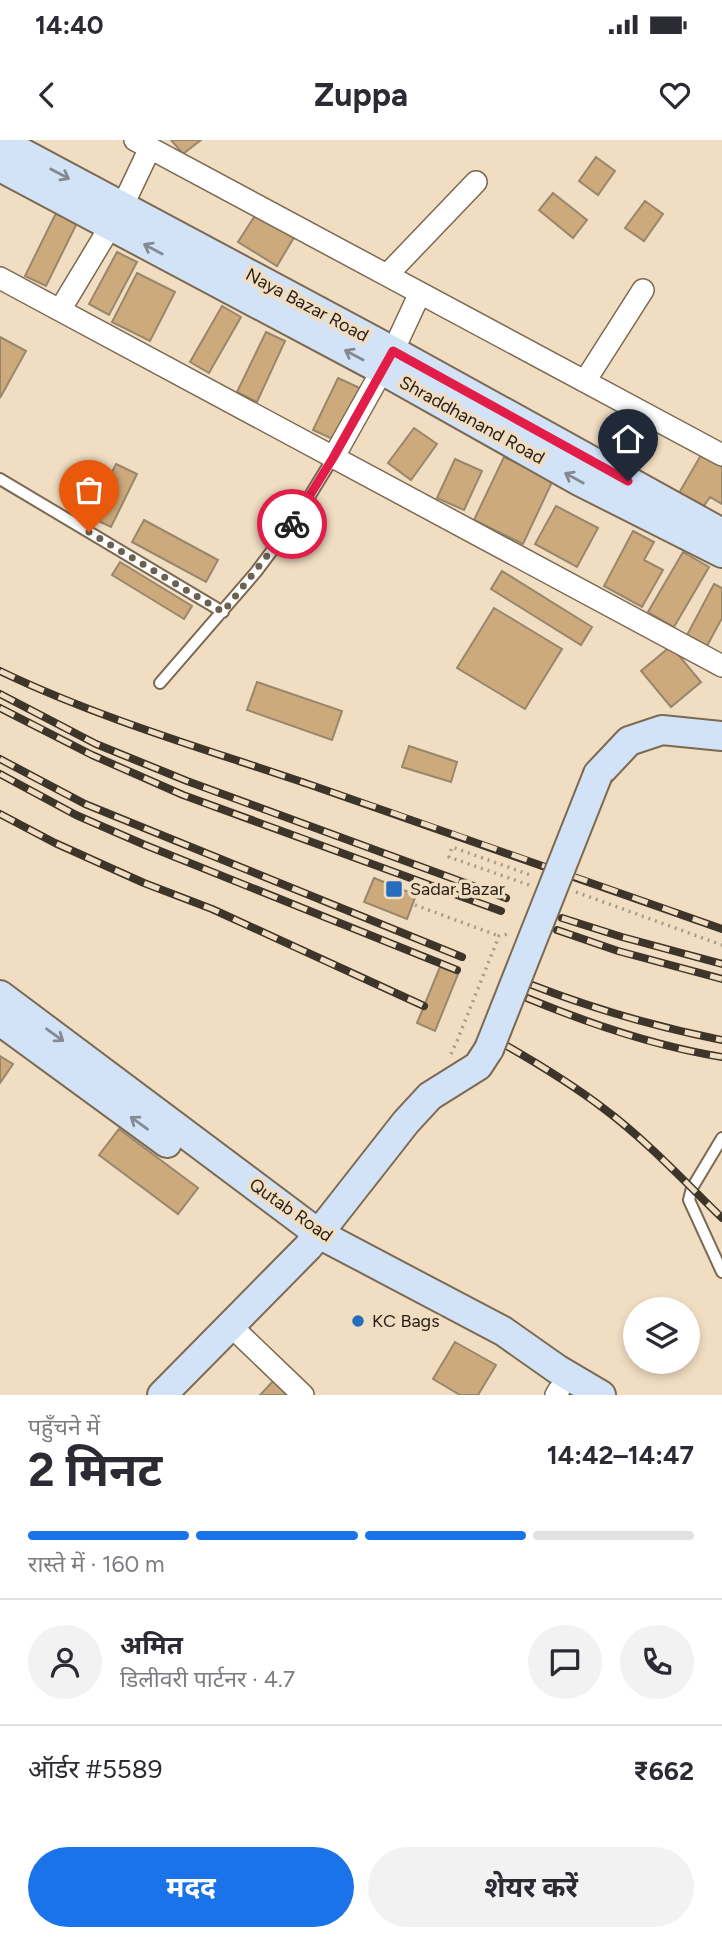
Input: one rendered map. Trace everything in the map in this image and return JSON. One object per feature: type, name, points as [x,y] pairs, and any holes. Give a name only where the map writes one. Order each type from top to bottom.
[{"type":"street","name":"Naya Bazar Road","points":[[0,141],[116,217],[722,533]]},
{"type":"street","points":[[60,310],[116,217],[142,144],[722,455]]},
{"type":"street","points":[[0,167],[116,217]]},
{"type":"street","points":[[387,275],[476,181]]},
{"type":"street","points":[[0,278],[722,666]]},
{"type":"street","points":[[584,381],[643,290]]},
{"type":"street","points":[[333,458],[388,361],[421,293]]},
{"type":"street","name":"Shraddhanand Road","points":[[388,361],[581,482],[722,553]]},
{"type":"street","points":[[162,1395],[314,1241],[429,1096],[478,1066],[489,1049],[598,774],[629,741],[662,730],[722,736]]},
{"type":"street","name":"Qutab Road","points":[[0,995],[314,1241],[503,1331],[557,1369],[601,1395]]},
{"type":"street","name":"Qutab Road","points":[[0,1021],[314,1241],[507,1351],[561,1393]]},
{"type":"street","points":[[230,1325],[303,1395]]},
{"type":"lane","points":[[160,683],[223,612],[295,520],[333,458]]},
{"type":"lane","points":[[0,479],[223,612]]},
{"type":"lane","points":[[722,1138],[692,1188],[689,1200],[722,1272]]},
{"type":"path","points":[[459,860],[533,886]]},
{"type":"path","points":[[415,905],[499,936],[457,1041]]},
{"type":"building","points":[[171,140],[201,140],[183,154]]},
{"type":"building","points":[[596,157],[615,171],[598,195],[579,181]]},
{"type":"building","points":[[553,193],[587,220],[573,238],[539,210]]},
{"type":"building","points":[[645,201],[663,214],[644,241],[625,228]]},
{"type":"building","points":[[258,211],[296,234],[277,266],[238,242]]},
{"type":"building","points":[[56,213],[77,223],[46,286],[25,276]]},
{"type":"building","points":[[117,252],[137,262],[109,315],[89,304]]},
{"type":"building","points":[[137,273],[175,292],[150,341],[112,322]]},
{"type":"building","points":[[222,306],[241,317],[209,373],[190,362]]},
{"type":"building","points":[[266,332],[285,341],[257,402],[237,392]]},
{"type":"building","points":[[0,337],[26,351],[0,398]]},
{"type":"building","points":[[338,378],[362,389],[337,441],[313,430]]},
{"type":"building","points":[[414,428],[437,444],[411,480],[388,463]]},
{"type":"building","points":[[701,455],[722,467],[722,504],[710,497],[704,506],[679,493]]},
{"type":"building","points":[[504,457],[553,480],[523,544],[474,520]]},
{"type":"building","points":[[455,459],[482,471],[464,510],[437,498]]},
{"type":"building","points":[[116,464],[137,474],[111,527],[90,517]]},
{"type":"building","points":[[556,506],[598,528],[577,567],[535,544]]},
{"type":"building","points":[[144,520],[218,560],[206,582],[132,542]]},
{"type":"building","points":[[633,531],[654,542],[644,560],[663,570],[642,607],[604,586]]},
{"type":"building","points":[[683,552],[709,567],[674,627],[648,612]]},
{"type":"building","points":[[120,562],[192,606],[184,619],[112,575]]},
{"type":"building","points":[[502,571],[592,627],[581,645],[491,589]]},
{"type":"building","points":[[714,584],[722,588],[722,618],[707,646],[687,635]]},
{"type":"building","points":[[494,608],[562,649],[525,709],[457,668]]},
{"type":"building","points":[[671,646],[701,682],[671,707],[641,671]]},
{"type":"building","points":[[257,682],[342,711],[332,740],[247,710]]},
{"type":"building","points":[[409,746],[457,762],[451,782],[402,767]]},
{"type":"building","points":[[374,878],[416,895],[407,919],[364,902]]},
{"type":"building","points":[[440,967],[458,974],[435,1031],[417,1023]]},
{"type":"building","points":[[0,1056],[13,1064],[0,1083]]},
{"type":"building","points":[[119,1129],[198,1188],[178,1214],[99,1155]]},
{"type":"building","points":[[455,1342],[496,1365],[478,1395],[460,1395],[433,1379]]},
{"type":"building","points":[[277,1377],[296,1395],[260,1395]]},
{"type":"railway","points":[[0,671],[75,704],[152,732],[722,929]]},
{"type":"railway","points":[[0,694],[96,744],[187,781],[506,898]]},
{"type":"railway","points":[[0,708],[92,755],[183,795],[501,911]]},
{"type":"railway","points":[[0,759],[85,804],[462,957]]},
{"type":"railway","points":[[0,774],[76,815],[145,845],[457,970]]},
{"type":"railway","points":[[0,814],[55,843],[144,883],[212,909],[424,1006]]},
{"type":"railway","points":[[562,918],[722,964]]},
{"type":"railway","points":[[557,930],[618,951],[722,979]]},
{"type":"railway","points":[[532,985],[625,1017],[722,1040]]},
{"type":"railway","points":[[527,998],[623,1033],[722,1057]]},
{"type":"railway","points":[[507,1046],[568,1083],[619,1120],[722,1218]]},
{"type":"way so far","points":[[89,532],[223,612],[292,524]]},
{"type":"place","name":"Sadar Bazar","points":[[394,889]]},
{"type":"place","name":"KC Bags","points":[[358,1321]]},
{"type":"route","points":[[292,524],[333,458],[393,351],[628,481]]}]
